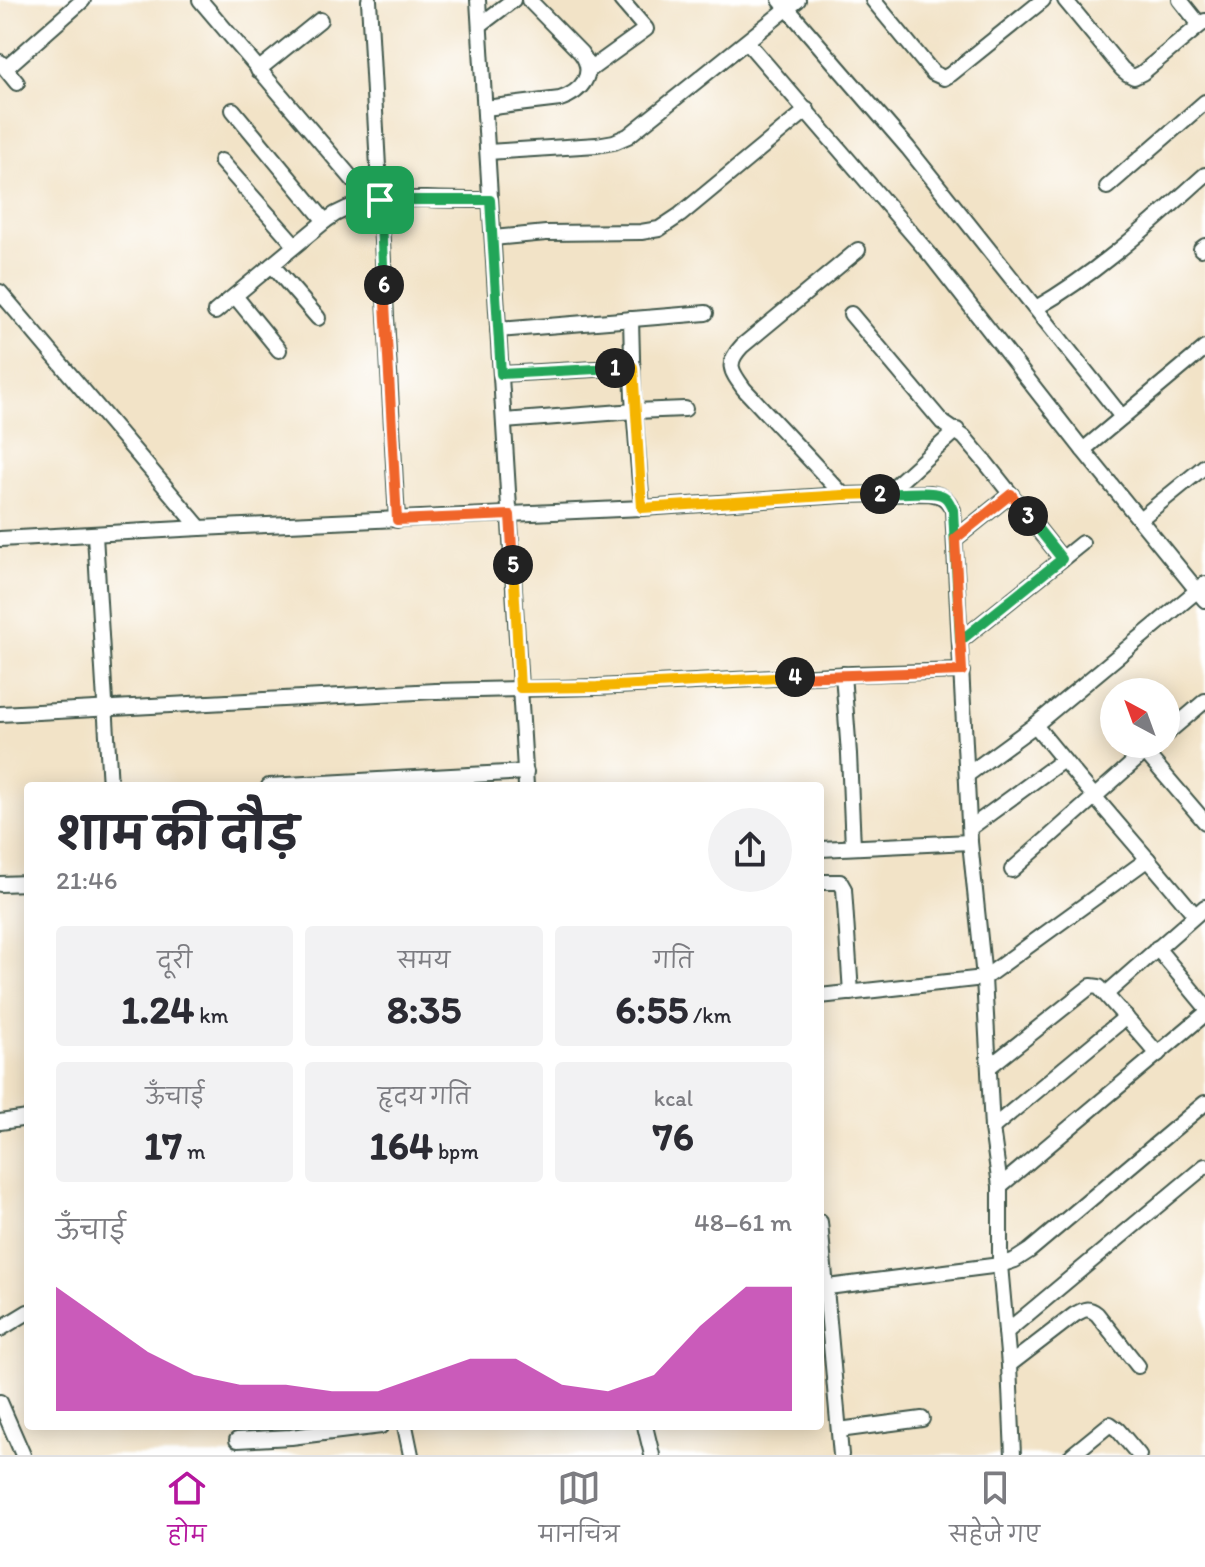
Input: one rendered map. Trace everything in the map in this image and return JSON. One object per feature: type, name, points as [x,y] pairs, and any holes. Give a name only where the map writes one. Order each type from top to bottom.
[{"type":"street","points":[[17,83],[3,65],[83,0]]},
{"type":"street","points":[[200,0],[258,70],[375,200]]},
{"type":"street","points":[[369,0],[375,200],[397,520]]},
{"type":"street","points":[[416,782],[526,779],[478,0]]},
{"type":"street","points":[[480,25],[513,0]]},
{"type":"street","points":[[485,108],[560,99],[576,91],[584,81],[588,71],[587,61],[529,0]]},
{"type":"street","points":[[588,71],[646,29],[621,0]]},
{"type":"street","points":[[873,0],[933,73],[944,78],[1043,0]]},
{"type":"street","points":[[1065,0],[1122,69],[1134,77],[1202,23],[1180,0]]},
{"type":"street","points":[[488,152],[614,142],[628,136],[747,42],[788,3],[1122,417]]},
{"type":"street","points":[[258,70],[320,20]]},
{"type":"street","points":[[747,42],[932,257],[1083,450],[1202,592],[967,775]]},
{"type":"street","points":[[1107,187],[1205,102]]},
{"type":"street","points":[[233,110],[325,221]]},
{"type":"street","points":[[493,238],[659,229],[807,110]]},
{"type":"street","points":[[221,161],[295,245]]},
{"type":"street","points":[[1036,308],[1081,281],[1205,175]]},
{"type":"street","points":[[215,312],[335,213],[352,205],[375,200],[490,200]]},
{"type":"street","points":[[843,495],[744,389],[731,365],[734,355],[742,346],[858,250]]},
{"type":"street","points":[[272,265],[318,318]]},
{"type":"street","points":[[0,292],[200,528]]},
{"type":"street","points":[[235,296],[279,350]]},
{"type":"street","points":[[498,330],[706,313]]},
{"type":"street","points":[[851,314],[942,422],[957,430],[986,463],[1062,559]]},
{"type":"street","points":[[631,319],[642,508]]},
{"type":"street","points":[[1083,450],[1205,348]]},
{"type":"street","points":[[501,374],[633,367]]},
{"type":"street","points":[[504,421],[685,409]]},
{"type":"street","points":[[886,494],[957,430]]},
{"type":"street","points":[[1140,519],[1205,466]]},
{"type":"street","points":[[0,539],[510,515],[843,495],[941,494],[948,500],[953,510],[970,835],[984,978],[992,1128],[1000,1186],[1000,1265],[1013,1455]]},
{"type":"street","points":[[955,539],[1011,494]]},
{"type":"street","points":[[95,535],[110,782]]},
{"type":"street","points":[[960,641],[1082,543]]},
{"type":"street","points":[[0,714],[520,688],[962,671]]},
{"type":"street","points":[[843,674],[853,847]]},
{"type":"street","points":[[1180,722],[1205,701]]},
{"type":"street","points":[[1035,725],[1093,797],[1200,911],[1106,994]]},
{"type":"street","points":[[1012,870],[1138,758]]},
{"type":"street","points":[[1157,758],[1205,822]]},
{"type":"street","points":[[824,849],[970,835],[1063,760]]},
{"type":"street","points":[[824,996],[984,978],[1148,859]]},
{"type":"street","points":[[824,882],[840,882],[844,889],[851,993]]},
{"type":"street","points":[[0,884],[24,883]]},
{"type":"street","points":[[1157,948],[1205,1006]]},
{"type":"street","points":[[989,1067],[1095,985],[1158,1054]]},
{"type":"street","points":[[1000,1186],[1205,1014]]},
{"type":"street","points":[[992,1128],[1126,1017]]},
{"type":"street","points":[[824,1287],[1000,1265],[1015,1260],[1205,1103]]},
{"type":"street","points":[[0,1122],[24,1119]]},
{"type":"street","points":[[1006,1332],[1205,1166]]},
{"type":"street","points":[[824,1296],[840,1455]]},
{"type":"street","points":[[1009,1365],[1074,1315],[1083,1309],[1091,1309],[1138,1366]]},
{"type":"street","points":[[0,1329],[24,1314]]},
{"type":"street","points":[[0,1402],[23,1455]]},
{"type":"street","points":[[839,1430],[922,1419]]},
{"type":"street","points":[[1072,1455],[1110,1424],[1139,1455]]},
{"type":"street","points":[[237,1440],[348,1430]]},
{"type":"street","points":[[406,1430],[411,1455]]},
{"type":"street","points":[[646,1430],[652,1455]]},
{"type":"route","points":[[380,200],[397,520],[510,515],[520,688],[962,671],[960,641],[955,539],[1011,494],[1062,559],[960,641],[953,510],[941,494],[843,495],[642,508],[633,367],[501,374],[490,200],[380,200]]}]
